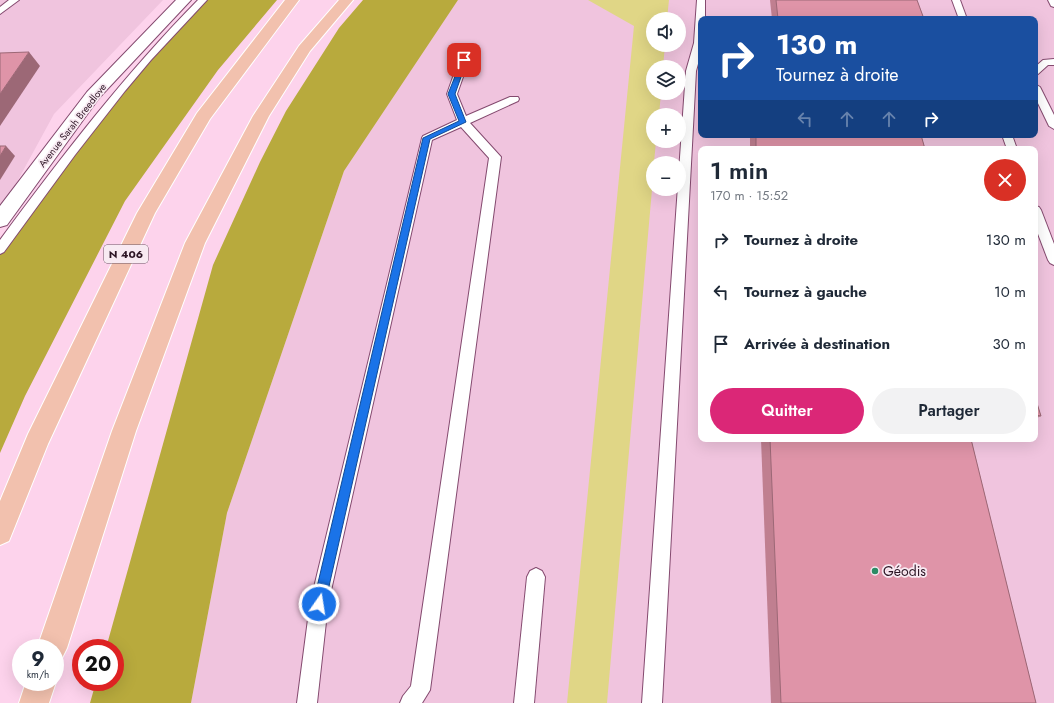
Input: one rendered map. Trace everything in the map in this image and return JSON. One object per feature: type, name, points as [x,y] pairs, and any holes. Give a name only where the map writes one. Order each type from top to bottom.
[{"type":"highway","name":"N 406","points":[[0,532],[37,442],[146,213],[203,117],[292,0]]},
{"type":"highway","points":[[55,639],[124,431],[195,244],[261,116],[304,49],[346,0]]},
{"type":"highway","points":[[34,703],[38,691]]},
{"type":"main road","name":"Avenue Sarah Breedlove","points":[[0,220],[93,95],[184,0]]},
{"type":"lane","points":[[0,11],[15,0]]},
{"type":"lane","points":[[0,249],[91,126],[184,18],[203,0]]},
{"type":"lane","points":[[700,16],[701,0]]},
{"type":"lane","points":[[956,0],[962,16]]},
{"type":"lane","points":[[1052,0],[1054,4]]},
{"type":"lane","points":[[652,703],[691,71],[698,46]]},
{"type":"lane","points":[[410,703],[420,690],[495,157],[463,122],[452,94],[464,60]]},
{"type":"lane","points":[[1038,69],[1046,62],[1054,62]]},
{"type":"lane","points":[[1038,93],[1054,126]]},
{"type":"lane","points":[[307,703],[319,604],[426,138],[514,99]]},
{"type":"lane","points":[[1038,218],[1054,260]]},
{"type":"lane","points":[[524,703],[536,577]]},
{"type":"shaded area","points":[[0,0],[163,0],[54,114],[0,213]]},
{"type":"shaded area","points":[[203,0],[277,0],[218,70],[125,201],[25,396],[0,453],[0,249],[91,126]]},
{"type":"shaded area","points":[[363,0],[458,0],[344,171],[227,513],[191,703],[90,703],[93,691],[124,691],[124,639],[109,639],[213,265],[260,162],[286,111],[339,28]]},
{"type":"shaded area","points":[[458,0],[1054,0],[1054,703],[191,703],[227,513],[344,171]]},
{"type":"shaded area","points":[[588,0],[669,0],[668,12],[646,12],[646,52],[664,52],[664,60],[646,60],[646,100],[660,100],[660,108],[646,108],[646,148],[655,148],[655,156],[646,156],[646,196],[651,196],[607,703],[567,703],[634,26]]},
{"type":"building","points":[[776,0],[917,0],[923,16],[778,16]]},
{"type":"building","points":[[29,52],[0,94],[0,53]]},
{"type":"building","points":[[756,138],[922,138],[924,146],[756,146]]},
{"type":"building","points":[[0,146],[6,146],[0,156]]},
{"type":"building","points":[[1038,406],[1041,416],[1038,416]]},
{"type":"building","name":"Géodis","points":[[770,442],[972,442],[1036,703],[781,703]]},
{"type":"place","name":"Géodis","points":[[875,571]]},
{"type":"route","points":[[319,604],[426,138],[463,122],[452,94],[464,60]]}]
